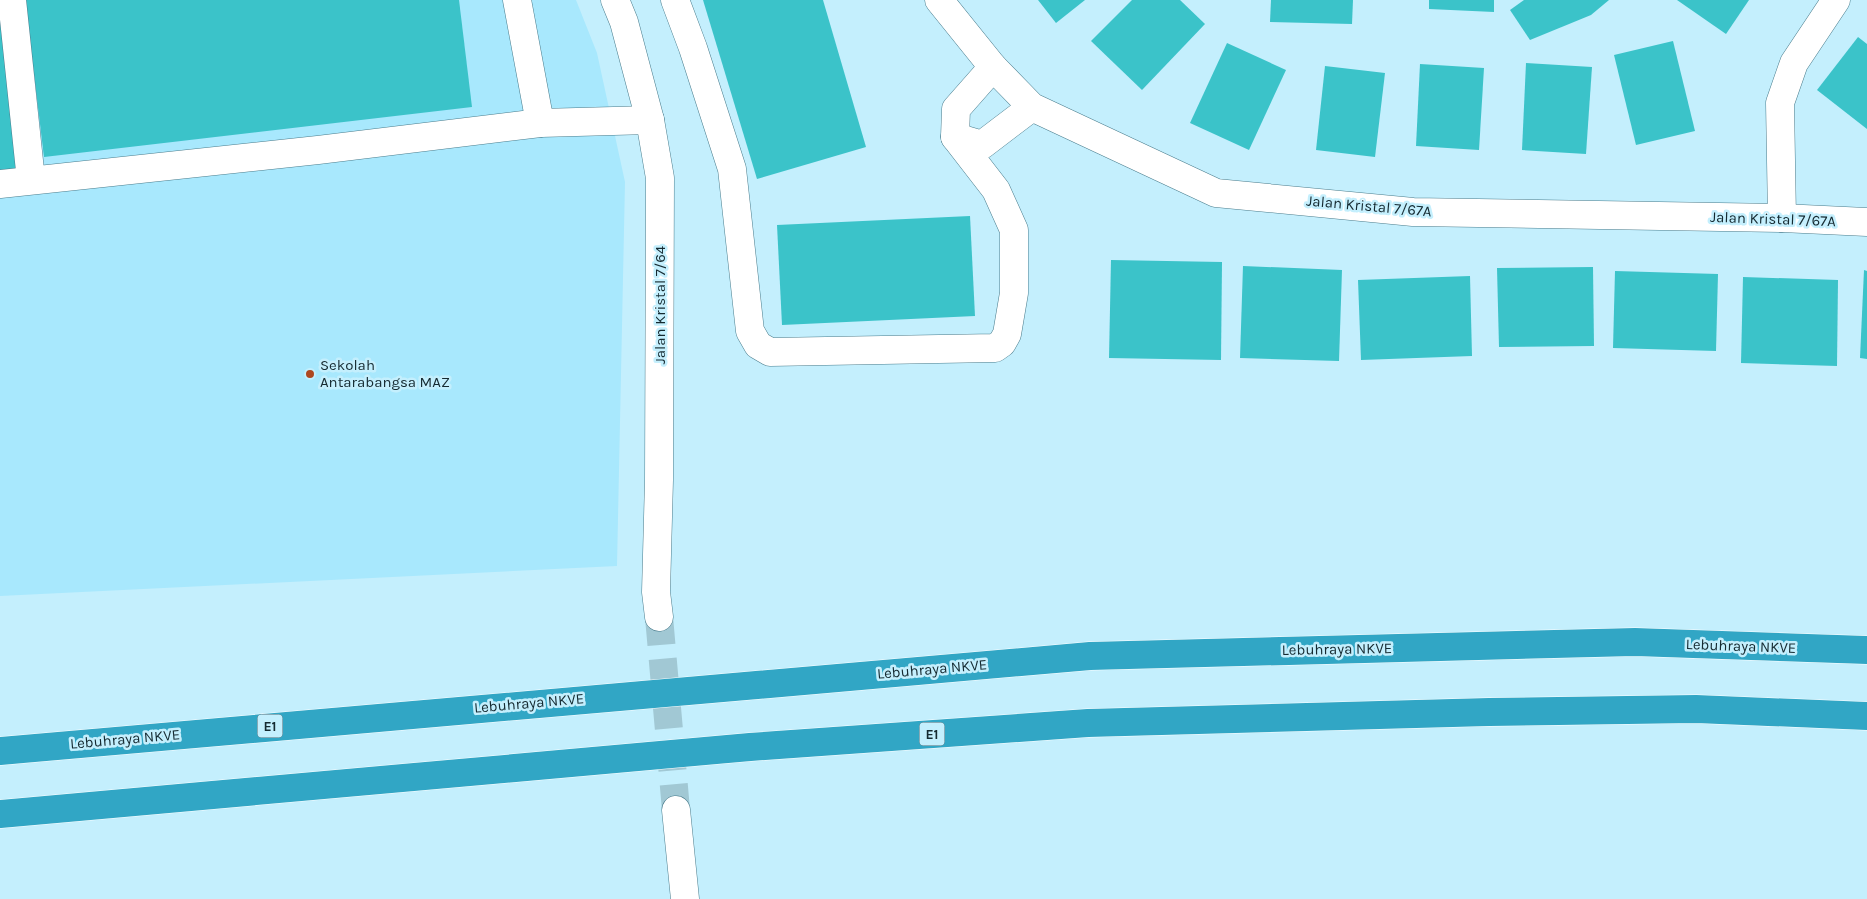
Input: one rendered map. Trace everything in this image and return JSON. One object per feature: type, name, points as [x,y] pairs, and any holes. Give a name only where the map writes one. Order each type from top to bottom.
[{"type":"highway","name":"Lebuhraya NKVE","points":[[0,751],[1090,656],[1635,642],[1867,650]]},
{"type":"highway","name":"E1","points":[[0,814],[750,747],[1088,723],[1489,712],[1696,709],[1867,716]]},
{"type":"street","points":[[12,0],[31,180]]},
{"type":"street","points":[[517,0],[540,123]]},
{"type":"street","name":"Jalan Kristal 7/64","points":[[615,0],[624,22],[650,120],[660,178],[660,470],[656,592],[659,617]]},
{"type":"street","points":[[675,0],[694,48],[732,169],[750,331],[758,345],[770,352],[995,348],[1002,343],[1007,334],[1014,293],[1014,230],[996,190],[955,137],[956,109],[993,67]]},
{"type":"street","name":"Jalan Kristal 7/67A","points":[[938,0],[993,67],[1032,107],[1216,192],[1414,212],[1782,218],[1867,222]]},
{"type":"street","points":[[1782,218],[1780,103],[1794,63],[1836,0]]},
{"type":"street","points":[[955,137],[982,145],[1032,107]]},
{"type":"street","points":[[0,184],[318,150],[540,123],[650,120]]},
{"type":"street","points":[[676,810],[685,899]]},
{"type":"shaded area","name":"Sekolah Antarabangsa MAZ","points":[[0,0],[576,0],[597,53],[625,182],[617,566],[0,596]]},
{"type":"building","points":[[25,0],[459,0],[472,107],[44,157]]},
{"type":"building","points":[[703,0],[823,0],[866,147],[757,179]]},
{"type":"building","points":[[1038,0],[1085,0],[1056,23]]},
{"type":"building","points":[[1132,0],[1180,0],[1205,24],[1142,90],[1091,41]]},
{"type":"building","points":[[1271,0],[1353,0],[1352,24],[1270,22]]},
{"type":"building","points":[[1429,0],[1494,0],[1494,12],[1429,9]]},
{"type":"building","points":[[1524,0],[1609,0],[1591,15],[1530,40],[1510,10]]},
{"type":"building","points":[[1677,0],[1749,0],[1726,34]]},
{"type":"building","points":[[0,5],[22,171],[0,173]]},
{"type":"building","points":[[1858,37],[1867,44],[1867,129],[1817,90]]},
{"type":"building","points":[[1673,41],[1695,131],[1636,145],[1614,55]]},
{"type":"building","points":[[1227,43],[1286,70],[1249,150],[1190,123]]},
{"type":"building","points":[[1526,63],[1592,67],[1586,154],[1522,150]]},
{"type":"building","points":[[1420,64],[1484,68],[1479,150],[1416,146]]},
{"type":"building","points":[[1325,66],[1385,73],[1375,157],[1316,150]]},
{"type":"building","points":[[970,216],[975,316],[782,325],[777,225]]},
{"type":"building","points":[[1111,260],[1222,262],[1221,360],[1109,358]]},
{"type":"building","points":[[1243,266],[1342,270],[1339,361],[1240,358]]},
{"type":"building","points":[[1593,267],[1594,346],[1499,347],[1497,268]]},
{"type":"building","points":[[1864,270],[1867,271],[1867,359],[1860,358]]},
{"type":"building","points":[[1615,271],[1718,274],[1716,351],[1613,348]]},
{"type":"building","points":[[1470,276],[1472,356],[1361,360],[1358,280]]},
{"type":"building","points":[[1743,277],[1838,280],[1837,366],[1741,363]]},
{"type":"tunnel","points":[[659,617],[676,810]]},
{"type":"place","name":"Sekolah Antarabangsa MAZ","points":[[310,374]]}]
